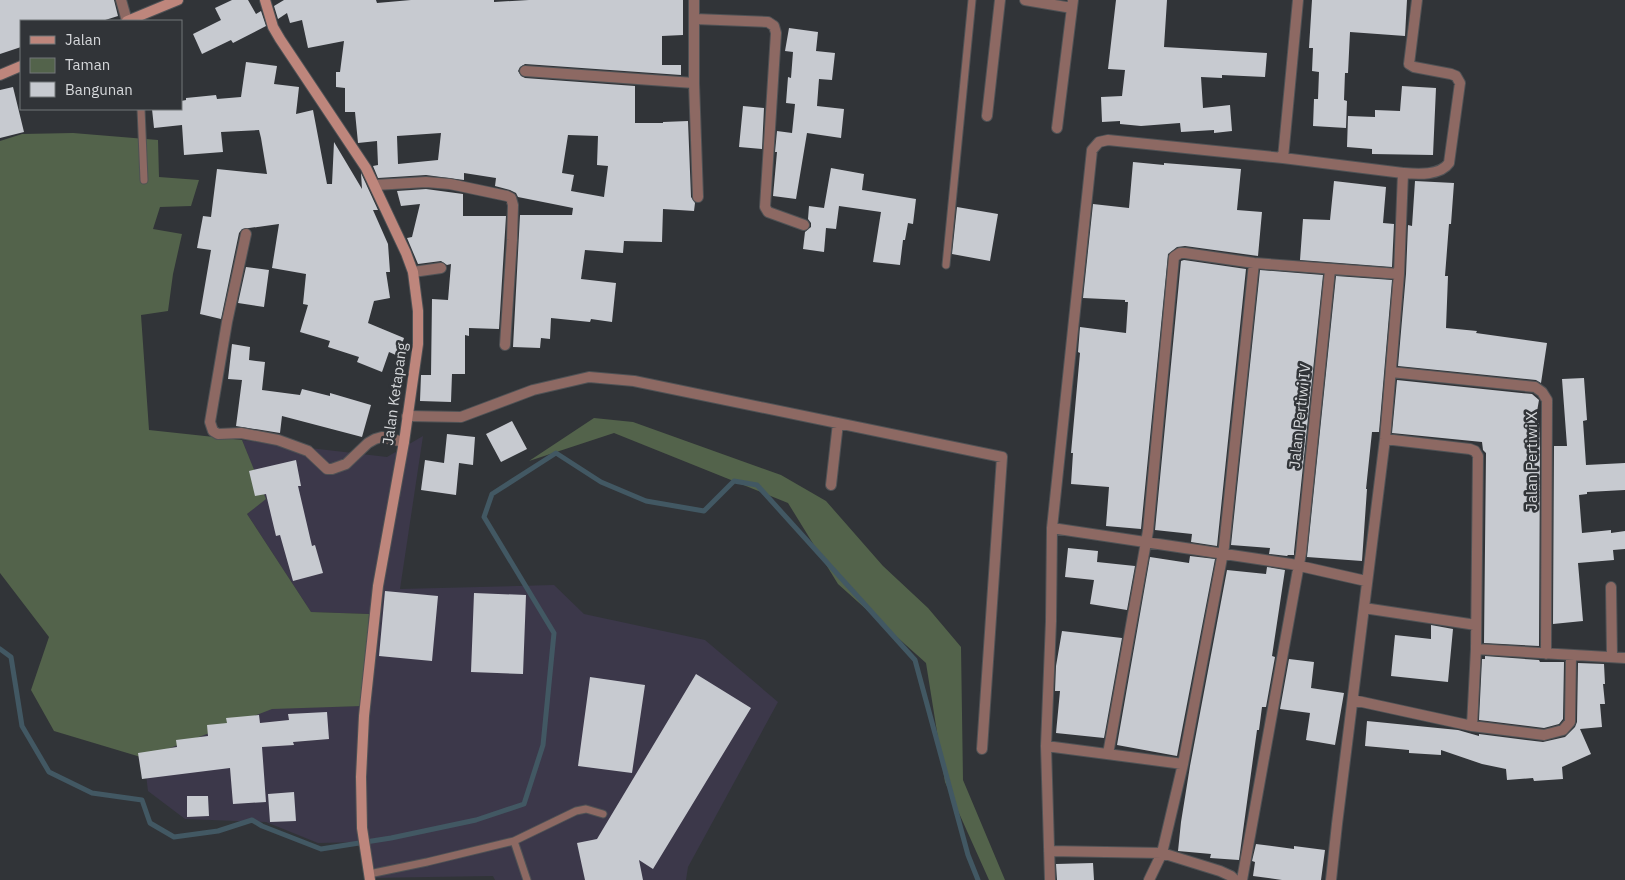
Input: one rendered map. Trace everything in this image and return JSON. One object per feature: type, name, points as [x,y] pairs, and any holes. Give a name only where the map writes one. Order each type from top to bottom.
[{"type":"street","points":[[121,0],[127,20]]},
{"type":"street","points":[[129,20],[178,0]]},
{"type":"street","name":"Jalan Ketapang","points":[[264,0],[273,27],[280,39],[366,168],[375,185],[397,231],[412,272],[418,311],[418,344],[404,442],[386,538],[369,666],[361,777],[362,828],[369,877]]},
{"type":"street","points":[[694,0],[694,83],[698,197]]},
{"type":"street","points":[[987,116],[1000,0]]},
{"type":"street","points":[[1024,0],[1073,4],[1056,128]]},
{"type":"street","points":[[1284,158],[1298,0]]},
{"type":"street","points":[[1050,880],[1046,746],[1051,620],[1052,528],[1092,150],[1099,142],[1108,140],[1284,158],[1402,173],[1418,174],[1446,168],[1449,163],[1460,83],[1456,76],[1451,74],[1414,67],[1408,64],[1417,0]]},
{"type":"street","points":[[695,19],[768,22],[774,26],[776,33],[766,207],[768,212],[804,225]]},
{"type":"street","points":[[0,74],[20,66]]},
{"type":"street","points":[[525,71],[694,83]]},
{"type":"street","points":[[1331,880],[1392,372],[1399,274],[1402,173]]},
{"type":"street","points":[[375,185],[426,182],[450,184],[510,198],[513,205],[512,240],[505,344]]},
{"type":"street","points":[[246,234],[224,340],[210,422],[213,431],[218,434],[254,435],[278,440],[308,451],[327,469],[332,470],[346,464],[374,439],[382,438],[404,442]]},
{"type":"street","points":[[1108,754],[1148,531],[1174,257],[1180,253],[1185,253],[1254,263],[1399,274]]},
{"type":"street","points":[[1149,880],[1162,853],[1182,764],[1223,554],[1254,263]]},
{"type":"street","points":[[412,272],[442,268]]},
{"type":"street","name":"Jalan Pertiwi IV","points":[[1242,880],[1301,553],[1330,270]]},
{"type":"street","name":"Jalan Pertiwi X","points":[[1392,372],[1535,388],[1542,392],[1547,400],[1546,654]]},
{"type":"street","points":[[408,416],[461,417],[533,390],[589,377],[634,382],[1002,457],[982,749]]},
{"type":"street","points":[[831,485],[838,423]]},
{"type":"street","points":[[1385,439],[1470,449],[1475,451],[1478,456],[1476,649],[1472,726]]},
{"type":"street","points":[[1052,528],[1298,566],[1366,582]]},
{"type":"street","points":[[1611,587],[1612,657]]},
{"type":"street","points":[[1364,608],[1476,625]]},
{"type":"street","points":[[1476,649],[1625,658]]},
{"type":"street","points":[[1353,700],[1472,726],[1544,735],[1563,730],[1570,722],[1571,656]]},
{"type":"street","points":[[1046,746],[1182,764]]},
{"type":"street","points":[[1048,851],[1162,853],[1220,871],[1235,880]]},
{"type":"lane","points":[[946,265],[972,0]]},
{"type":"lane","points":[[142,110],[144,180]]},
{"type":"lane","points":[[369,877],[514,841],[576,811],[586,809],[602,814]]},
{"type":"lane","points":[[514,841],[527,880]]},
{"type":"shaded area","points":[[423,436],[400,589],[554,585],[584,614],[705,640],[778,702],[688,867],[686,880],[495,880],[493,876],[367,878],[361,842],[318,843],[266,822],[185,819],[148,791],[144,758],[272,708],[363,706],[369,614],[311,612],[247,514],[265,498],[242,440],[387,457]]},
{"type":"green space","points":[[73,133],[158,140],[159,177],[199,180],[191,206],[160,207],[153,229],[182,234],[173,274],[168,311],[141,315],[149,430],[242,440],[266,499],[247,514],[311,612],[369,614],[363,706],[272,709],[144,758],[54,731],[31,690],[49,637],[0,573],[0,141],[22,134]]},
{"type":"green space","points":[[594,418],[633,422],[781,475],[826,501],[883,566],[928,608],[961,647],[963,780],[1005,880],[989,880],[945,782],[926,663],[838,584],[788,503],[614,433],[529,461]]},
{"type":"building","points":[[0,0],[114,0],[118,16],[105,20],[20,20],[20,47],[0,54]]},
{"type":"building","points":[[232,0],[248,0],[256,14],[261,11],[266,26],[233,43],[231,40],[202,54],[193,34],[221,20],[215,8]]},
{"type":"building","points":[[284,0],[376,0],[377,3],[411,0],[494,0],[494,2],[529,0],[683,0],[683,35],[662,36],[662,65],[681,65],[681,75],[525,64],[518,71],[525,78],[635,86],[635,123],[688,121],[691,197],[695,203],[694,211],[663,209],[662,242],[624,241],[623,253],[585,250],[581,279],[616,283],[612,322],[591,319],[590,322],[551,318],[550,339],[541,338],[540,348],[513,347],[520,215],[572,215],[573,208],[518,197],[516,193],[510,190],[495,186],[496,178],[464,173],[464,180],[426,175],[378,178],[373,166],[378,165],[377,141],[358,143],[355,112],[345,112],[345,88],[336,87],[336,72],[340,72],[344,41],[308,48],[302,20],[290,23],[287,13],[278,19],[274,6]],"holes":[[[441,133],[438,160],[398,164],[397,136]],[[568,135],[598,136],[597,165],[608,166],[604,197],[571,191],[574,175],[562,173]]]},
{"type":"building","points":[[1116,0],[1167,0],[1164,47],[1267,53],[1265,77],[1222,75],[1222,78],[1201,77],[1203,108],[1230,105],[1232,131],[1214,133],[1214,130],[1181,132],[1180,123],[1141,126],[1120,124],[1120,121],[1102,122],[1101,97],[1122,96],[1125,70],[1108,69]]},
{"type":"building","points":[[1312,0],[1407,0],[1405,36],[1350,32],[1348,73],[1345,73],[1346,128],[1313,126],[1314,99],[1318,99],[1319,72],[1312,71],[1313,48],[1309,48]]},
{"type":"building","points":[[789,28],[818,32],[816,51],[835,53],[832,80],[819,79],[817,106],[844,109],[841,138],[807,133],[796,199],[773,196],[777,131],[792,133],[795,104],[786,103],[788,77],[791,78],[793,52],[785,51]]},
{"type":"building","points":[[246,62],[277,66],[274,84],[299,87],[296,114],[313,110],[327,184],[332,184],[334,142],[362,189],[361,173],[378,210],[373,210],[388,244],[390,272],[386,272],[390,298],[374,301],[368,323],[404,338],[398,356],[389,352],[382,372],[357,362],[359,357],[328,347],[330,341],[300,332],[308,305],[303,304],[306,274],[272,268],[279,224],[242,229],[239,233],[221,319],[200,314],[211,250],[197,248],[203,216],[211,217],[217,169],[267,174],[261,138],[259,130],[221,132],[223,152],[184,155],[182,125],[154,128],[152,110],[182,110],[182,101],[186,100],[186,98],[216,95],[217,99],[241,97]]},
{"type":"building","points":[[1402,86],[1436,88],[1433,155],[1372,154],[1372,149],[1347,147],[1348,116],[1375,117],[1375,110],[1400,111]]},
{"type":"building","points":[[13,87],[24,132],[0,138],[0,90]]},
{"type":"building","points":[[743,106],[764,108],[762,149],[739,147]]},
{"type":"building","points":[[1133,162],[1241,169],[1237,210],[1262,212],[1258,256],[1185,246],[1177,247],[1168,254],[1141,529],[1106,526],[1109,487],[1071,484],[1073,453],[1071,453],[1080,353],[1078,352],[1080,327],[1126,333],[1128,302],[1125,302],[1125,300],[1083,298],[1093,204],[1129,208]]},
{"type":"building","points":[[831,168],[864,174],[862,190],[916,199],[913,224],[908,223],[905,240],[903,240],[900,265],[873,262],[881,212],[839,206],[836,229],[826,228],[824,252],[803,249],[805,232],[811,227],[808,219],[809,206],[824,208]]},
{"type":"building","points":[[1334,181],[1386,187],[1383,223],[1394,224],[1392,267],[1300,260],[1303,219],[1330,220]]},
{"type":"building","points":[[1415,181],[1454,183],[1445,276],[1448,276],[1446,328],[1477,331],[1476,333],[1547,343],[1541,383],[1536,380],[1398,366],[1408,225],[1412,226]]},
{"type":"building","points":[[426,189],[463,194],[463,216],[506,216],[499,329],[469,328],[469,336],[465,335],[465,374],[452,374],[451,402],[420,401],[421,375],[431,375],[432,299],[448,300],[451,264],[447,265],[441,261],[418,264],[407,238],[412,237],[420,204],[401,206],[397,191]]},
{"type":"building","points":[[957,207],[998,214],[990,261],[952,254]]},
{"type":"building","points":[[1181,261],[1246,269],[1217,546],[1191,542],[1192,534],[1155,530]]},
{"type":"building","points":[[246,267],[269,270],[264,307],[238,303]]},
{"type":"building","points":[[1260,270],[1323,275],[1294,555],[1287,556],[1269,554],[1270,548],[1231,545]]},
{"type":"building","points":[[1336,276],[1392,280],[1379,432],[1372,432],[1366,489],[1362,561],[1307,557]]},
{"type":"building","points":[[232,344],[250,347],[249,360],[265,362],[262,390],[300,395],[302,389],[330,396],[330,393],[371,405],[362,437],[282,416],[280,433],[236,426],[242,380],[228,379]]},
{"type":"building","points":[[1584,378],[1587,420],[1583,421],[1586,465],[1625,463],[1625,490],[1587,492],[1587,494],[1579,495],[1582,533],[1611,530],[1611,533],[1625,531],[1625,549],[1613,550],[1614,560],[1578,563],[1583,621],[1553,624],[1554,446],[1567,446],[1562,379]]},
{"type":"building","points":[[1397,380],[1532,394],[1539,400],[1535,423],[1539,423],[1540,447],[1539,646],[1484,643],[1486,453],[1483,450],[1482,442],[1392,433]]},
{"type":"building","points":[[512,421],[527,449],[501,462],[486,434]]},
{"type":"building","points":[[447,434],[475,437],[473,465],[459,463],[456,495],[421,490],[425,460],[444,463]]},
{"type":"building","points":[[296,460],[301,486],[298,486],[312,546],[315,545],[323,573],[293,581],[280,535],[276,536],[266,494],[255,496],[249,471]]},
{"type":"building","points":[[1068,548],[1098,551],[1097,562],[1135,566],[1127,610],[1090,604],[1094,580],[1065,577]]},
{"type":"building","points":[[1190,556],[1215,559],[1177,756],[1117,745],[1150,557],[1189,563]]},
{"type":"building","points":[[1267,567],[1285,570],[1272,656],[1275,657],[1266,707],[1262,707],[1259,730],[1257,730],[1239,860],[1210,858],[1211,854],[1178,851],[1190,766],[1227,570],[1266,574]]},
{"type":"building","points":[[385,591],[438,596],[432,661],[379,656]]},
{"type":"building","points":[[474,593],[526,595],[523,674],[471,672]]},
{"type":"building","points":[[1431,625],[1453,629],[1448,682],[1391,676],[1395,635],[1431,639]]},
{"type":"building","points":[[1062,631],[1122,638],[1104,738],[1056,733],[1060,691],[1055,691],[1056,666]]},
{"type":"building","points":[[1485,656],[1539,660],[1540,662],[1564,662],[1563,719],[1559,724],[1544,728],[1479,720],[1482,659],[1485,659]]},
{"type":"building","points":[[1289,659],[1314,662],[1311,688],[1344,693],[1335,745],[1306,740],[1310,713],[1280,709]]},
{"type":"building","points":[[1578,663],[1604,664],[1605,704],[1600,704],[1602,727],[1580,729],[1591,754],[1562,767],[1563,779],[1534,781],[1533,778],[1507,780],[1506,769],[1482,764],[1441,750],[1441,755],[1409,753],[1409,750],[1365,746],[1367,721],[1458,730],[1479,736],[1479,734],[1543,742],[1565,737],[1575,727],[1577,722]]},
{"type":"building","points":[[696,674],[751,708],[653,869],[639,860],[643,880],[585,880],[577,843],[597,839]]},
{"type":"building","points":[[590,677],[645,685],[632,773],[578,766]]},
{"type":"building","points":[[327,712],[329,739],[293,742],[294,745],[262,747],[266,802],[233,804],[230,768],[142,779],[138,753],[177,747],[176,740],[208,736],[207,725],[227,723],[226,718],[259,715],[260,723],[289,720],[288,714]]},
{"type":"building","points":[[294,792],[296,821],[270,822],[268,794]]},
{"type":"building","points":[[187,796],[208,796],[209,816],[187,817]]},
{"type":"building","points":[[1256,844],[1294,849],[1294,846],[1325,850],[1321,880],[1282,880],[1253,876],[1255,862],[1252,861]]},
{"type":"building","points":[[1093,863],[1094,880],[1057,880],[1056,864]]},
{"type":"waterway","points":[[0,649],[11,657],[22,726],[49,772],[92,793],[142,800],[150,823],[174,837],[218,831],[252,820],[262,826],[321,849],[391,838],[476,820],[524,804],[543,745],[554,633],[484,517],[492,494],[556,453],[601,482],[646,501],[704,511],[734,481],[757,485],[915,660],[968,855],[978,880]]}]
